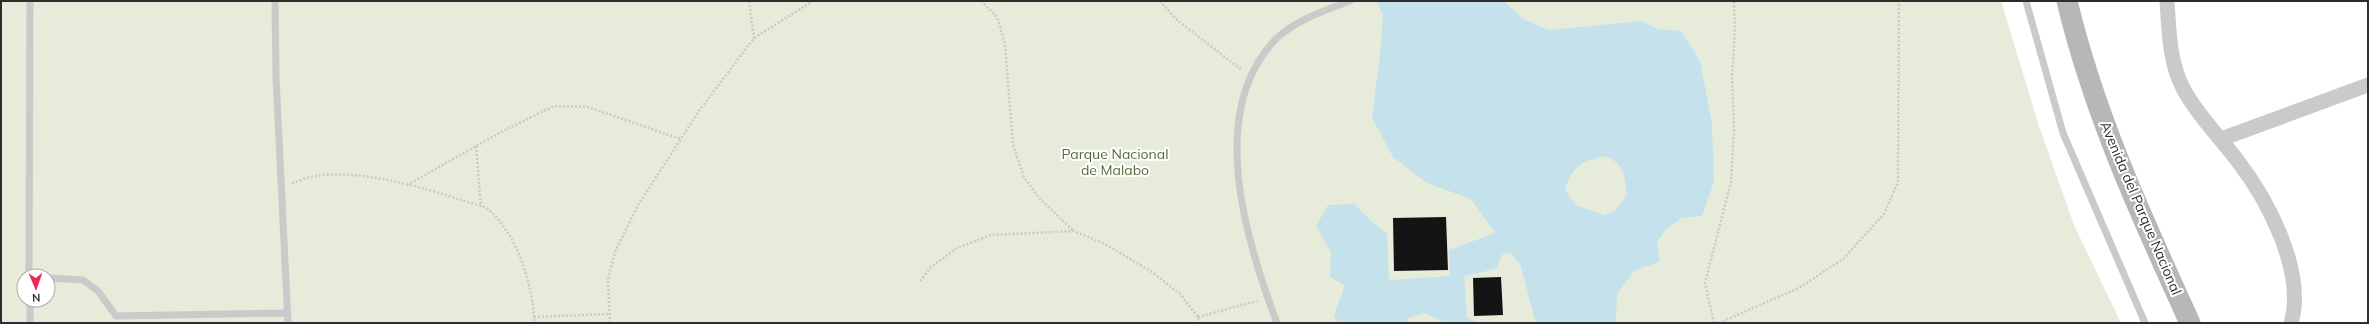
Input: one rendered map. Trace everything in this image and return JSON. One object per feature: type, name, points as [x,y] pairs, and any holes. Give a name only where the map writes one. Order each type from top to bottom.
[{"type":"street","name":"Avenida del Parque Nacional","points":[[2067,1],[2078,49],[2124,177],[2190,323]]},
{"type":"street","points":[[2167,1],[2172,55],[2184,90],[2267,205],[2288,257],[2294,287],[2291,323]]},
{"type":"street","points":[[2220,139],[2368,85]]},
{"type":"lane","points":[[30,1],[30,268]]},
{"type":"lane","points":[[275,1],[288,323]]},
{"type":"lane","points":[[2026,1],[2063,133],[2145,323]]},
{"type":"lane","points":[[1277,323],[1255,264],[1242,206],[1238,149],[1240,113],[1246,84],[1260,58],[1278,38],[1307,19],[1347,2]]},
{"type":"lane","points":[[56,278],[83,280],[98,291],[114,320],[288,313]]},
{"type":"lane","points":[[30,308],[30,323]]},
{"type":"path","points":[[749,1],[754,38]]},
{"type":"path","points":[[610,323],[608,314],[608,279],[616,252],[638,204],[681,139],[754,38],[814,1]]},
{"type":"path","points":[[981,1],[997,17],[1005,44],[1013,145],[1024,177],[1039,198],[1074,231],[1105,244],[1152,272],[1180,294],[1198,317],[1199,323]]},
{"type":"path","points":[[1160,1],[1178,21],[1251,76]]},
{"type":"path","points":[[1714,323],[1705,283],[1731,182],[1734,130],[1732,77],[1735,28],[1734,1]]},
{"type":"path","points":[[1719,323],[1799,288],[1843,258],[1884,214],[1898,182],[1899,1]]},
{"type":"path","points":[[407,185],[476,146],[554,106],[588,108],[681,139]]},
{"type":"path","points":[[476,146],[481,207]]},
{"type":"path","points":[[282,187],[314,176],[362,176],[436,192],[488,209],[507,231],[533,295],[534,323]]},
{"type":"path","points":[[920,281],[931,268],[956,248],[991,235],[1074,231]]},
{"type":"path","points":[[1198,317],[1267,298]]},
{"type":"path","points":[[534,318],[608,314]]},
{"type":"green space","name":"Parque Nacional de Malabo","points":[[1,1],[2001,1],[2039,126],[2074,225],[2121,323],[116,323],[116,321],[115,323],[1,323]]},
{"type":"water","points":[[1377,1],[1504,1],[1523,19],[1549,30],[1642,21],[1657,29],[1681,31],[1700,61],[1712,124],[1714,182],[1702,216],[1682,218],[1666,229],[1657,242],[1660,262],[1635,270],[1617,294],[1616,323],[1536,323],[1520,264],[1510,252],[1502,255],[1496,269],[1464,276],[1467,317],[1477,323],[1445,323],[1425,313],[1408,318],[1408,323],[1338,323],[1334,316],[1344,285],[1330,277],[1331,253],[1316,226],[1328,205],[1354,204],[1371,221],[1387,233],[1389,280],[1450,276],[1449,250],[1495,233],[1471,199],[1427,183],[1393,157],[1372,118],[1383,16]],"holes":[[[1603,156],[1615,161],[1622,170],[1627,194],[1616,210],[1604,215],[1576,205],[1565,190],[1574,171],[1583,163],[1595,158]]]},
{"type":"building","points":[[1446,217],[1448,270],[1394,271],[1393,218]]},
{"type":"building","points":[[1501,277],[1503,315],[1474,316],[1473,278]]}]
